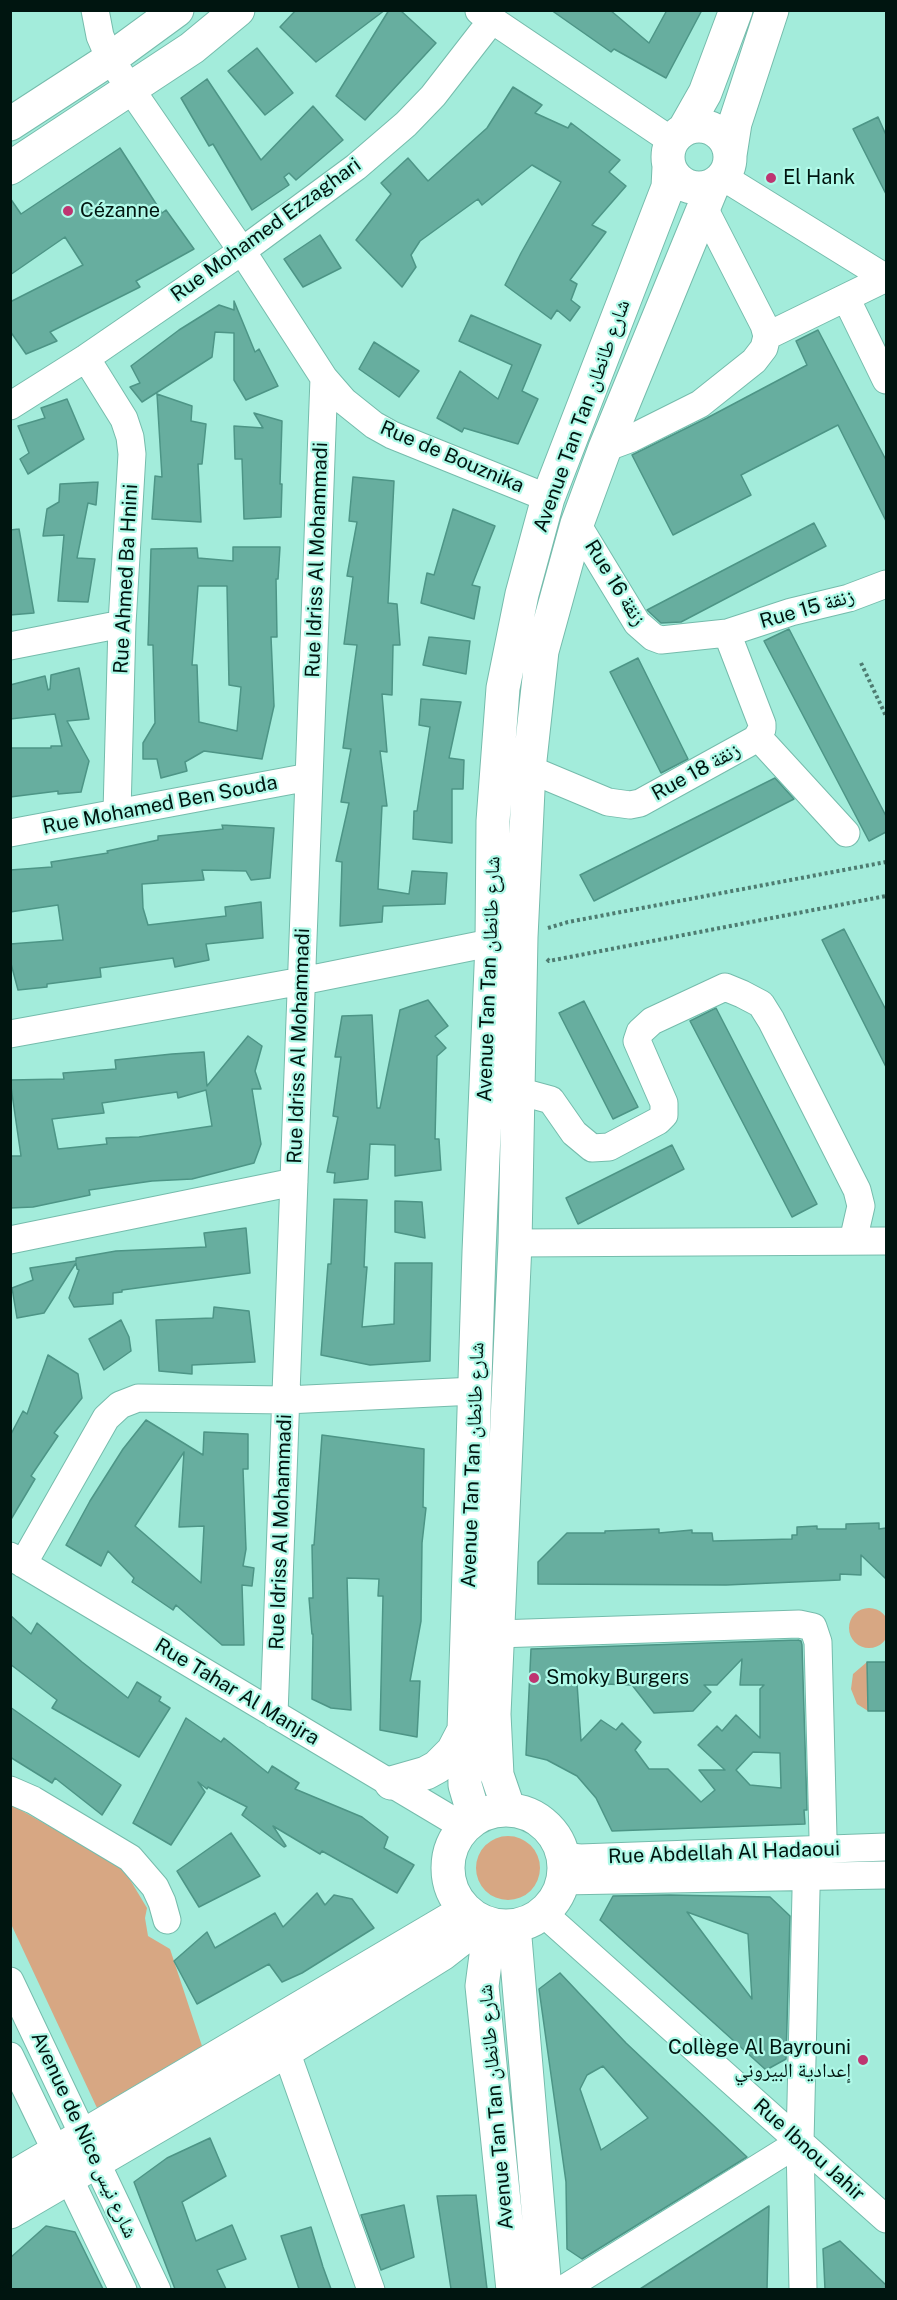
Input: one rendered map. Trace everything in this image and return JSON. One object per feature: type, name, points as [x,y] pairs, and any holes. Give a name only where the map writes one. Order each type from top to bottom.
[{"type":"main road","points":[[10,124],[110,59],[177,10]]},
{"type":"main road","points":[[10,168],[192,48],[238,10]]},
{"type":"main road","name":"Avenue Tan Tan شارع طانطان","points":[[509,1810],[497,1775],[494,1747],[515,1243],[518,1091],[506,940],[493,821],[503,688],[522,594],[548,498],[668,187],[675,146],[705,93],[736,10]]},
{"type":"main road","name":"Avenue Tan Tan شارع طانطان","points":[[470,1823],[466,1792],[464,1730],[475,1391],[506,940],[542,651],[578,524],[604,448],[717,181],[772,10]]},
{"type":"main road","points":[[694,126],[704,126],[722,136],[728,145],[717,181],[703,188],[692,188],[682,183],[674,176],[675,146],[694,126]]},
{"type":"main road","points":[[391,1783],[426,1773],[437,1767],[453,1751],[464,1730]]},
{"type":"main road","points":[[10,2212],[77,2157],[499,1919],[555,1899],[562,1868],[552,1833],[533,1817],[509,1810],[486,1813],[470,1823],[452,1846],[447,1869],[452,1892],[499,1919]]},
{"type":"main road","points":[[10,2179],[77,2157],[286,2051],[499,1919]]},
{"type":"main road","name":"Avenue Tan Tan شارع طانطان","points":[[499,1919],[482,1986],[513,2289]]},
{"type":"main road","name":"Avenue Tan Tan شارع طانطان","points":[[499,1919],[545,2289]]},
{"type":"street","name":"Rue de Bouznika","points":[[95,10],[100,36],[110,59],[242,250],[324,378],[344,401],[374,425],[392,435],[548,498]]},
{"type":"street","points":[[485,15],[675,146]]},
{"type":"street","name":"Rue Mohamed Ezzaghari","points":[[10,406],[86,358],[335,184],[406,124],[433,96],[485,15]]},
{"type":"street","points":[[717,181],[886,278]]},
{"type":"street","points":[[604,448],[632,438],[700,404],[754,361],[764,348],[767,336],[764,325],[717,181]]},
{"type":"street","points":[[767,336],[886,278]]},
{"type":"street","points":[[846,298],[886,380]]},
{"type":"street","name":"Rue Ahmed Ba Hnini","points":[[86,358],[124,419],[130,437],[132,478],[122,624],[117,812]]},
{"type":"street","name":"Rue Idriss Al Mohammadi","points":[[274,1714],[324,378]]},
{"type":"street","name":"Rue 16 زنقة","points":[[578,524],[627,609],[645,632],[661,640],[727,633]]},
{"type":"street","name":"Rue 15 زنقة","points":[[727,633],[791,612],[849,598],[886,584]]},
{"type":"street","points":[[10,646],[122,624]]},
{"type":"street","name":"Rue 18 زنقة","points":[[529,769],[608,802],[630,806],[701,770],[758,737],[762,724],[727,633]]},
{"type":"street","points":[[758,737],[846,833]]},
{"type":"street","name":"Rue Mohamed Ben Souda","points":[[10,833],[309,777]]},
{"type":"street","points":[[10,1034],[302,981],[506,940]]},
{"type":"street","points":[[518,1091],[551,1100],[574,1133],[592,1148],[609,1147],[658,1121],[664,1115],[664,1102],[637,1041],[640,1032],[652,1021],[725,987],[742,994],[760,1004],[771,1020],[857,1190],[861,1206],[853,1241]]},
{"type":"street","points":[[10,1240],[294,1182]]},
{"type":"street","points":[[515,1243],[886,1241]]},
{"type":"street","points":[[17,1560],[106,1418],[120,1405],[138,1398],[286,1400],[475,1391]]},
{"type":"street","name":"Rue Tahar Al Manjra","points":[[17,1560],[391,1783],[470,1823]]},
{"type":"street","points":[[497,1634],[799,1624],[813,1627],[818,1642],[815,1876],[800,2142],[803,2289]]},
{"type":"street","points":[[10,1790],[33,1800],[130,1858],[155,1887],[167,1920]]},
{"type":"street","name":"Rue Abdellah Al Hadaoui","points":[[562,1868],[580,1858],[886,1847]]},
{"type":"street","name":"Rue Abdellah Al Hadaoui","points":[[562,1868],[815,1876],[886,1875]]},
{"type":"street","name":"Rue Ibnou Jahir","points":[[499,1919],[800,2142],[886,2219]]},
{"type":"street","name":"Avenue de Nice شارع نيس","points":[[10,1981],[77,2157],[123,2289]]},
{"type":"street","points":[[286,2051],[371,2289]]},
{"type":"street","name":"Avenue de Nice شارع نيس","points":[[10,2056],[77,2157],[157,2289]]},
{"type":"street","points":[[562,2289],[800,2142]]},
{"type":"path","points":[[861,663],[886,716]]},
{"type":"path","points":[[881,706],[886,703]]},
{"type":"path","points":[[506,940],[568,922],[886,862]]},
{"type":"path","points":[[506,940],[549,961],[886,896]]},
{"type":"shaded area","points":[[869,1608],[877,1609],[883,1614],[888,1620],[888,1636],[883,1642],[877,1647],[869,1648],[861,1647],[855,1642],[850,1636],[849,1628],[850,1620],[855,1614],[861,1609]]},
{"type":"shaded area","points":[[867,1662],[868,1711],[857,1704],[851,1689],[853,1674]]},
{"type":"shaded area","points":[[10,1804],[123,1868],[147,1908],[145,1918],[148,1936],[170,1949],[202,2046],[97,2108],[11,1924]]},
{"type":"shaded area","points":[[508,1836],[526,1842],[534,1850],[540,1868],[534,1886],[526,1894],[508,1900],[490,1894],[482,1886],[476,1868],[482,1850],[490,1842]]},
{"type":"building","points":[[296,10],[385,10],[316,62],[280,27]]},
{"type":"building","points":[[389,10],[400,10],[436,43],[365,120],[336,96]]},
{"type":"building","points":[[551,10],[610,10],[649,43],[667,10],[702,10],[666,78],[614,49],[611,52]]},
{"type":"building","points":[[257,48],[293,93],[265,115],[228,71]]},
{"type":"building","points":[[207,79],[261,160],[313,106],[343,140],[296,180],[289,173],[284,177],[289,185],[252,210],[213,144],[209,146],[181,98]]},
{"type":"building","points":[[513,87],[542,105],[535,113],[568,128],[571,123],[620,160],[609,172],[626,186],[592,225],[606,232],[570,280],[577,284],[571,300],[580,307],[570,321],[557,310],[551,319],[505,285],[561,182],[532,165],[482,205],[478,199],[420,241],[411,255],[416,267],[402,287],[356,240],[391,194],[381,183],[408,158],[428,181],[487,128]]},
{"type":"building","points":[[878,117],[886,135],[886,194],[853,129]]},
{"type":"building","points":[[120,148],[162,213],[166,210],[194,249],[136,281],[140,287],[50,332],[57,341],[26,354],[10,331],[10,302],[83,265],[65,237],[10,275],[10,198],[21,214]]},
{"type":"building","points":[[320,235],[341,268],[303,287],[284,259]]},
{"type":"building","points":[[234,301],[255,352],[259,349],[278,386],[246,400],[234,380],[234,333],[215,332],[212,357],[142,402],[130,387],[140,383],[131,366],[179,330],[219,305],[234,310]]},
{"type":"building","points":[[471,315],[541,345],[522,391],[538,399],[518,444],[464,428],[462,432],[437,418],[460,371],[498,399],[512,365],[459,341]]},
{"type":"building","points":[[818,330],[886,460],[886,521],[838,425],[741,475],[751,495],[673,535],[632,455],[807,365],[796,341]]},
{"type":"building","points":[[374,342],[419,371],[399,397],[359,369]]},
{"type":"building","points":[[157,394],[192,406],[191,421],[206,424],[202,464],[198,464],[201,522],[152,519],[155,476],[162,477]]},
{"type":"building","points":[[67,399],[84,439],[28,474],[20,459],[29,453],[18,426],[45,418],[41,408]]},
{"type":"building","points":[[254,413],[282,421],[281,517],[244,519],[242,459],[235,459],[234,426],[263,428]]},
{"type":"building","points":[[353,477],[394,481],[388,603],[397,604],[400,645],[393,645],[392,695],[382,694],[387,752],[380,751],[387,806],[382,806],[378,889],[409,894],[412,871],[447,873],[445,904],[383,906],[382,922],[340,926],[342,862],[336,861],[349,803],[341,802],[351,749],[343,748],[357,645],[344,644],[353,577],[347,576],[357,522],[349,521]]},
{"type":"building","points":[[98,482],[96,505],[88,503],[77,558],[95,559],[88,602],[58,601],[64,535],[43,536],[47,509],[59,502],[60,484]]},
{"type":"building","points":[[453,509],[495,526],[472,585],[480,587],[474,619],[421,603],[427,573],[434,575]]},
{"type":"building","points":[[814,523],[826,546],[681,622],[661,623],[647,610]]},
{"type":"building","points":[[19,529],[34,613],[10,615],[10,530]]},
{"type":"building","points":[[233,547],[280,547],[278,579],[276,579],[277,637],[271,637],[274,706],[262,759],[204,751],[185,762],[187,771],[161,778],[157,759],[143,759],[143,743],[155,723],[153,645],[148,645],[151,549],[197,548],[198,558],[233,561]],"holes":[[[198,586],[227,586],[229,685],[241,687],[237,731],[199,722],[197,665],[192,665]]]},
{"type":"building","points":[[789,629],[886,816],[886,832],[869,841],[764,641]]},
{"type":"building","points":[[429,637],[470,641],[466,674],[423,665]]},
{"type":"building","points":[[638,658],[688,759],[661,773],[610,672]]},
{"type":"building","points":[[79,668],[89,719],[67,721],[89,761],[81,792],[58,794],[58,791],[10,797],[10,748],[62,746],[55,714],[10,719],[10,685],[45,676],[48,690],[51,675]]},
{"type":"building","points":[[421,699],[461,702],[449,758],[464,760],[463,789],[452,789],[452,843],[413,839],[414,811],[417,811],[430,727],[419,725]]},
{"type":"building","points":[[775,778],[794,799],[594,901],[580,875]]},
{"type":"building","points":[[222,825],[274,828],[270,878],[251,880],[246,871],[202,870],[204,880],[142,884],[143,908],[148,925],[226,916],[225,907],[261,902],[263,938],[206,944],[209,960],[175,967],[173,958],[100,968],[101,977],[18,990],[10,960],[10,944],[63,940],[58,905],[10,912],[10,870],[52,867],[51,862],[108,853],[107,851],[158,840],[158,836],[223,829]]},
{"type":"building","points":[[844,929],[886,1010],[886,1067],[822,940]]},
{"type":"building","points":[[428,1000],[448,1026],[435,1036],[446,1048],[437,1056],[435,1139],[439,1139],[441,1170],[395,1176],[395,1145],[370,1144],[368,1179],[334,1183],[335,1173],[327,1172],[338,1117],[333,1116],[341,1057],[335,1057],[342,1016],[372,1015],[377,1108],[380,1108],[400,1010]]},
{"type":"building","points":[[584,1001],[638,1107],[613,1119],[559,1013]]},
{"type":"building","points":[[716,1008],[817,1204],[792,1217],[690,1021]]},
{"type":"building","points":[[248,1036],[262,1046],[255,1071],[261,1089],[252,1089],[261,1144],[254,1163],[192,1179],[152,1181],[89,1190],[90,1195],[33,1207],[10,1208],[10,1156],[21,1156],[10,1080],[64,1079],[63,1073],[116,1069],[115,1060],[204,1052],[207,1086]],"holes":[[[206,1090],[212,1126],[139,1137],[106,1138],[107,1144],[58,1149],[52,1119],[104,1113],[102,1103],[177,1092],[178,1098]]]},
{"type":"building","points":[[672,1145],[684,1169],[578,1224],[566,1198]]},
{"type":"building","points":[[334,1199],[367,1200],[364,1267],[367,1267],[362,1327],[394,1324],[395,1263],[432,1263],[430,1361],[370,1365],[321,1355],[328,1264],[331,1264]]},
{"type":"building","points":[[395,1201],[422,1202],[425,1238],[395,1232]]},
{"type":"building","points":[[246,1228],[250,1273],[122,1290],[122,1292],[113,1293],[113,1304],[74,1307],[69,1298],[79,1270],[76,1263],[44,1313],[17,1318],[12,1288],[33,1280],[30,1268],[76,1261],[76,1258],[116,1251],[206,1247],[204,1233]]},
{"type":"building","points":[[214,1307],[249,1311],[255,1362],[192,1365],[192,1374],[159,1371],[156,1320],[213,1318]]},
{"type":"building","points":[[121,1320],[129,1337],[131,1351],[104,1370],[89,1339]]},
{"type":"building","points":[[48,1355],[78,1374],[82,1398],[54,1433],[58,1436],[31,1476],[35,1479],[10,1521],[10,1436],[23,1411],[27,1414]]},
{"type":"building","points":[[146,1420],[203,1455],[204,1432],[248,1434],[248,1469],[243,1469],[246,1549],[243,1566],[254,1568],[252,1586],[242,1585],[244,1645],[222,1645],[176,1605],[173,1610],[132,1582],[134,1578],[108,1551],[101,1566],[66,1545],[90,1501],[123,1449]],"holes":[[[184,1452],[179,1527],[204,1526],[201,1583],[135,1526]]]},
{"type":"building","points":[[322,1435],[424,1449],[423,1507],[426,1508],[422,1543],[421,1621],[410,1681],[420,1681],[417,1737],[380,1730],[383,1596],[378,1596],[379,1579],[347,1578],[351,1710],[331,1708],[312,1699],[313,1634],[309,1598],[313,1598],[312,1545],[314,1545]]},
{"type":"building","points":[[879,1523],[879,1529],[886,1528],[886,1579],[861,1555],[861,1575],[840,1574],[840,1580],[726,1585],[538,1584],[538,1562],[567,1533],[659,1529],[659,1533],[692,1530],[692,1533],[712,1533],[713,1541],[792,1539],[792,1535],[797,1535],[797,1527],[817,1526],[817,1529],[846,1529],[846,1524]]},
{"type":"building","points":[[10,1615],[31,1634],[37,1623],[128,1698],[137,1682],[161,1697],[159,1701],[170,1708],[139,1757],[52,1708],[57,1700],[10,1664]]},
{"type":"building","points":[[801,1641],[807,1810],[804,1810],[805,1824],[612,1831],[596,1798],[577,1776],[547,1760],[526,1755],[531,1649]],"holes":[[[742,1659],[740,1685],[764,1685],[760,1689],[760,1738],[736,1715],[722,1731],[717,1726],[698,1745],[725,1770],[699,1770],[715,1790],[701,1802],[668,1769],[649,1769],[635,1750],[641,1742],[622,1723],[616,1730],[601,1720],[581,1741],[577,1683],[632,1685],[654,1713],[693,1711],[711,1692],[704,1685],[717,1685]],[[753,1752],[780,1753],[781,1788],[750,1785],[736,1770]]]},
{"type":"building","points":[[867,1662],[886,1662],[886,1711],[868,1711]]},
{"type":"building","points":[[10,1707],[121,1785],[102,1815],[55,1778],[52,1783],[10,1757]]},
{"type":"building","points":[[186,1718],[221,1742],[224,1738],[268,1773],[272,1766],[299,1783],[295,1789],[362,1817],[388,1837],[384,1848],[414,1865],[397,1893],[322,1851],[320,1854],[273,1826],[286,1846],[284,1847],[242,1815],[247,1807],[208,1787],[207,1789],[198,1782],[205,1792],[171,1845],[133,1823]]},
{"type":"building","points":[[231,1833],[260,1876],[199,1907],[177,1871]]},
{"type":"building","points":[[317,1893],[325,1905],[334,1895],[352,1899],[374,1928],[302,1973],[282,1982],[269,1964],[197,2004],[174,1961],[207,1932],[215,1948],[275,1913],[283,1927]]},
{"type":"building","points":[[613,1896],[770,1897],[790,1916],[786,2059],[766,2070],[600,1920]],"holes":[[[687,1912],[748,1934],[752,1999]]]},
{"type":"building","points":[[560,1973],[626,2043],[747,2157],[582,2259],[567,2249],[566,2182],[539,1989]],"holes":[[[603,2066],[648,2118],[601,2150],[580,2089],[587,2075]]]},
{"type":"building","points":[[210,2138],[226,2176],[182,2202],[196,2241],[232,2225],[246,2259],[217,2270],[226,2289],[175,2289],[134,2182],[167,2158]]},
{"type":"building","points":[[476,2195],[487,2289],[451,2289],[437,2196]]},
{"type":"building","points":[[404,2205],[414,2257],[381,2270],[361,2215]]},
{"type":"building","points":[[769,2206],[767,2289],[640,2289]]},
{"type":"building","points":[[46,2226],[75,2232],[103,2289],[10,2289],[10,2258]]},
{"type":"building","points":[[311,2227],[331,2289],[299,2289],[281,2236]]},
{"type":"building","points":[[840,2241],[886,2285],[886,2289],[825,2289],[823,2249]]},
{"type":"place","name":"El Hank","points":[[771,178]]},
{"type":"place","name":"Cézanne","points":[[68,211]]},
{"type":"place","name":"Smoky Burgers","points":[[534,1678]]},
{"type":"place","name":"Collège Al Bayrouni إعدادية البيروني","points":[[863,2060]]}]
